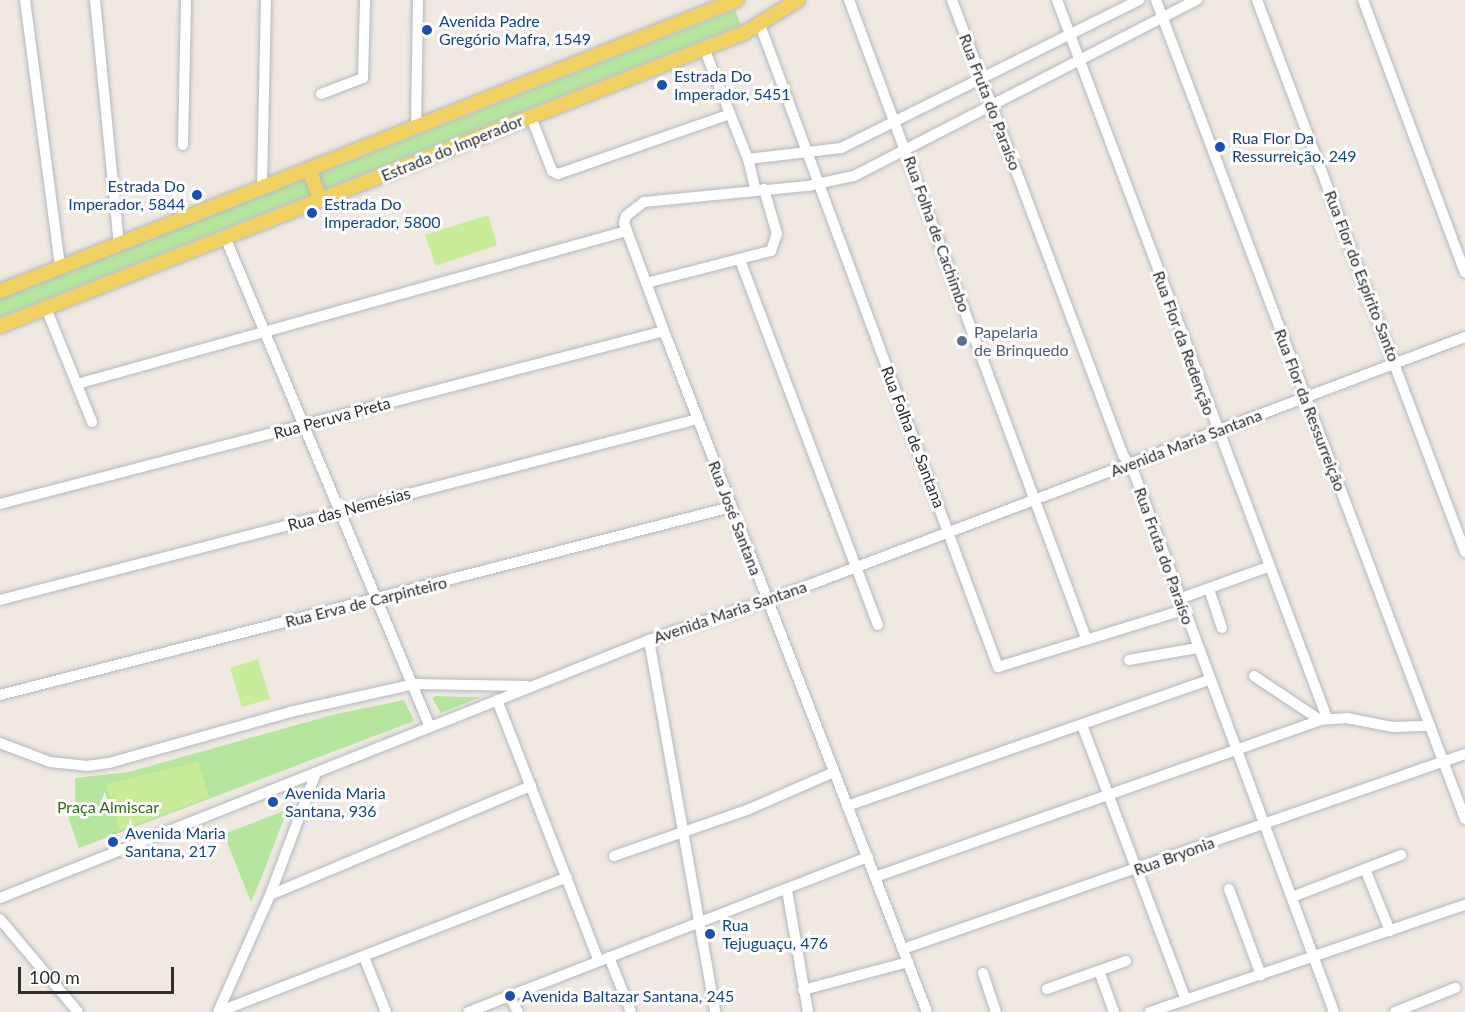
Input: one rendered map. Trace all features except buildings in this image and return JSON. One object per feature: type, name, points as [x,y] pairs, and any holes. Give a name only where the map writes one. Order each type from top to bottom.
[{"type":"main road","name":"Estrada do Imperador","points":[[0,291],[416,127],[710,5],[736,0]]},
{"type":"main road","name":"Estrada do Imperador","points":[[0,326],[704,48],[760,25],[798,0]]},
{"type":"main road","points":[[309,169],[320,200]]},
{"type":"street","points":[[25,0],[60,267]]},
{"type":"street","points":[[95,0],[119,243]]},
{"type":"street","points":[[183,144],[186,0]]},
{"type":"street","points":[[262,187],[266,0]]},
{"type":"street","points":[[321,94],[363,78],[365,0]]},
{"type":"street","points":[[416,127],[418,0]]},
{"type":"street","name":"Rua Folha de Cachimbo","points":[[849,0],[1086,638]]},
{"type":"street","name":"Rua Fruta do Paraíso","points":[[952,0],[1130,465],[1334,1012]]},
{"type":"street","name":"Rua Flor da Redenção","points":[[1057,0],[1323,719]]},
{"type":"street","points":[[748,159],[841,148],[980,78],[1071,36],[1139,0]]},
{"type":"street","name":"Rua Flor da Ressurreição","points":[[1156,0],[1465,819]]},
{"type":"street","points":[[77,384],[627,231],[626,216],[644,202],[818,184],[854,176],[1197,0]]},
{"type":"street","name":"Rua Flor do Espírito Santo","points":[[1257,0],[1465,552]]},
{"type":"street","points":[[1363,0],[1465,273]]},
{"type":"street","name":"Rua Folha de Santana","points":[[760,25],[998,667],[1181,605],[1209,589],[1268,567]]},
{"type":"street","points":[[646,283],[762,255],[776,246],[777,234],[704,48]]},
{"type":"street","points":[[531,117],[552,171],[558,174],[730,114]]},
{"type":"street","name":"Rua José Santana","points":[[627,231],[766,600],[927,1012]]},
{"type":"street","points":[[225,237],[414,684],[430,727]]},
{"type":"street","points":[[740,260],[878,625]]},
{"type":"street","points":[[46,308],[92,422]]},
{"type":"street","name":"Rua Peruva Preta","points":[[0,504],[664,331]]},
{"type":"street","name":"Avenida Maria Santana","points":[[0,898],[315,775],[649,640],[856,567],[1465,337]]},
{"type":"street","name":"Rua das Nemésias","points":[[0,600],[698,419]]},
{"type":"street","name":"Rua Erva de Carpinteiro","points":[[0,695],[731,507]]},
{"type":"street","points":[[1209,589],[1222,628]]},
{"type":"street","points":[[649,640],[715,1012]]},
{"type":"street","points":[[1129,660],[1197,648]]},
{"type":"street","points":[[1254,676],[1323,719],[1393,727],[1430,726]]},
{"type":"street","points":[[847,806],[1209,680]]},
{"type":"street","points":[[0,743],[50,762],[87,766],[109,764],[290,712],[414,684],[530,687]]},
{"type":"street","points":[[497,700],[567,877],[631,1012]]},
{"type":"street","points":[[875,877],[1236,752],[1323,719]]},
{"type":"street","points":[[1082,725],[1186,1000]]},
{"type":"street","name":"Rua Bryonia","points":[[903,949],[1465,754]]},
{"type":"street","points":[[614,856],[682,830],[747,810],[834,772]]},
{"type":"street","points":[[218,1012],[270,895],[315,775]]},
{"type":"street","points":[[270,895],[531,786]]},
{"type":"street","points":[[1292,897],[1401,855]]},
{"type":"street","points":[[468,1012],[868,857]]},
{"type":"street","points":[[1365,868],[1390,931]]},
{"type":"street","points":[[218,1012],[567,877]]},
{"type":"street","points":[[1229,889],[1261,975]]},
{"type":"street","points":[[787,890],[808,1012]]},
{"type":"street","points":[[1150,1012],[1465,905]]},
{"type":"street","points":[[0,919],[78,1012]]},
{"type":"street","points":[[364,957],[386,1012]]},
{"type":"street","points":[[804,990],[908,962]]},
{"type":"street","points":[[1047,989],[1126,962]]},
{"type":"street","points":[[1100,971],[1114,1012]]},
{"type":"street","points":[[983,973],[996,1012]]},
{"type":"street","points":[[1395,1012],[1421,1007],[1455,988]]},
{"type":"street","points":[[509,995],[518,1012]]},
{"type":"green space","points":[[735,10],[741,25],[0,317],[0,299]]},
{"type":"green space","points":[[488,215],[497,245],[436,266],[425,235]]},
{"type":"green space","points":[[258,659],[270,699],[242,707],[230,668]]},
{"type":"green space","points":[[436,696],[481,697],[441,713],[432,698]]},
{"type":"green space","name":"Praça Almiscar","points":[[404,700],[414,721],[79,848],[68,817],[75,814],[75,778],[129,772],[332,715]]},
{"type":"green space","points":[[198,762],[209,797],[120,830],[106,784]]},
{"type":"green space","points":[[287,810],[261,879],[251,902],[224,834]]},
{"type":"place","name":"Avenida Padre Gregório Mafra, 1549","points":[[427,30]]},
{"type":"place","name":"Estrada Do Imperador, 5451","points":[[662,85]]},
{"type":"place","name":"Rua Flor Da Ressurreição, 249","points":[[1220,147]]},
{"type":"place","name":"Estrada Do Imperador, 5844","points":[[197,195]]},
{"type":"place","name":"Estrada Do Imperador, 5800","points":[[312,213]]},
{"type":"place","name":"Papelaria de Brinquedo","points":[[962,341]]},
{"type":"place","name":"Avenida Maria Santana, 936","points":[[273,802]]},
{"type":"place","name":"Avenida Maria Santana, 217","points":[[113,842]]},
{"type":"place","name":"Rua Tejuguaçu, 476","points":[[710,934]]},
{"type":"place","name":"Avenida Baltazar Santana, 245","points":[[510,996]]}]
